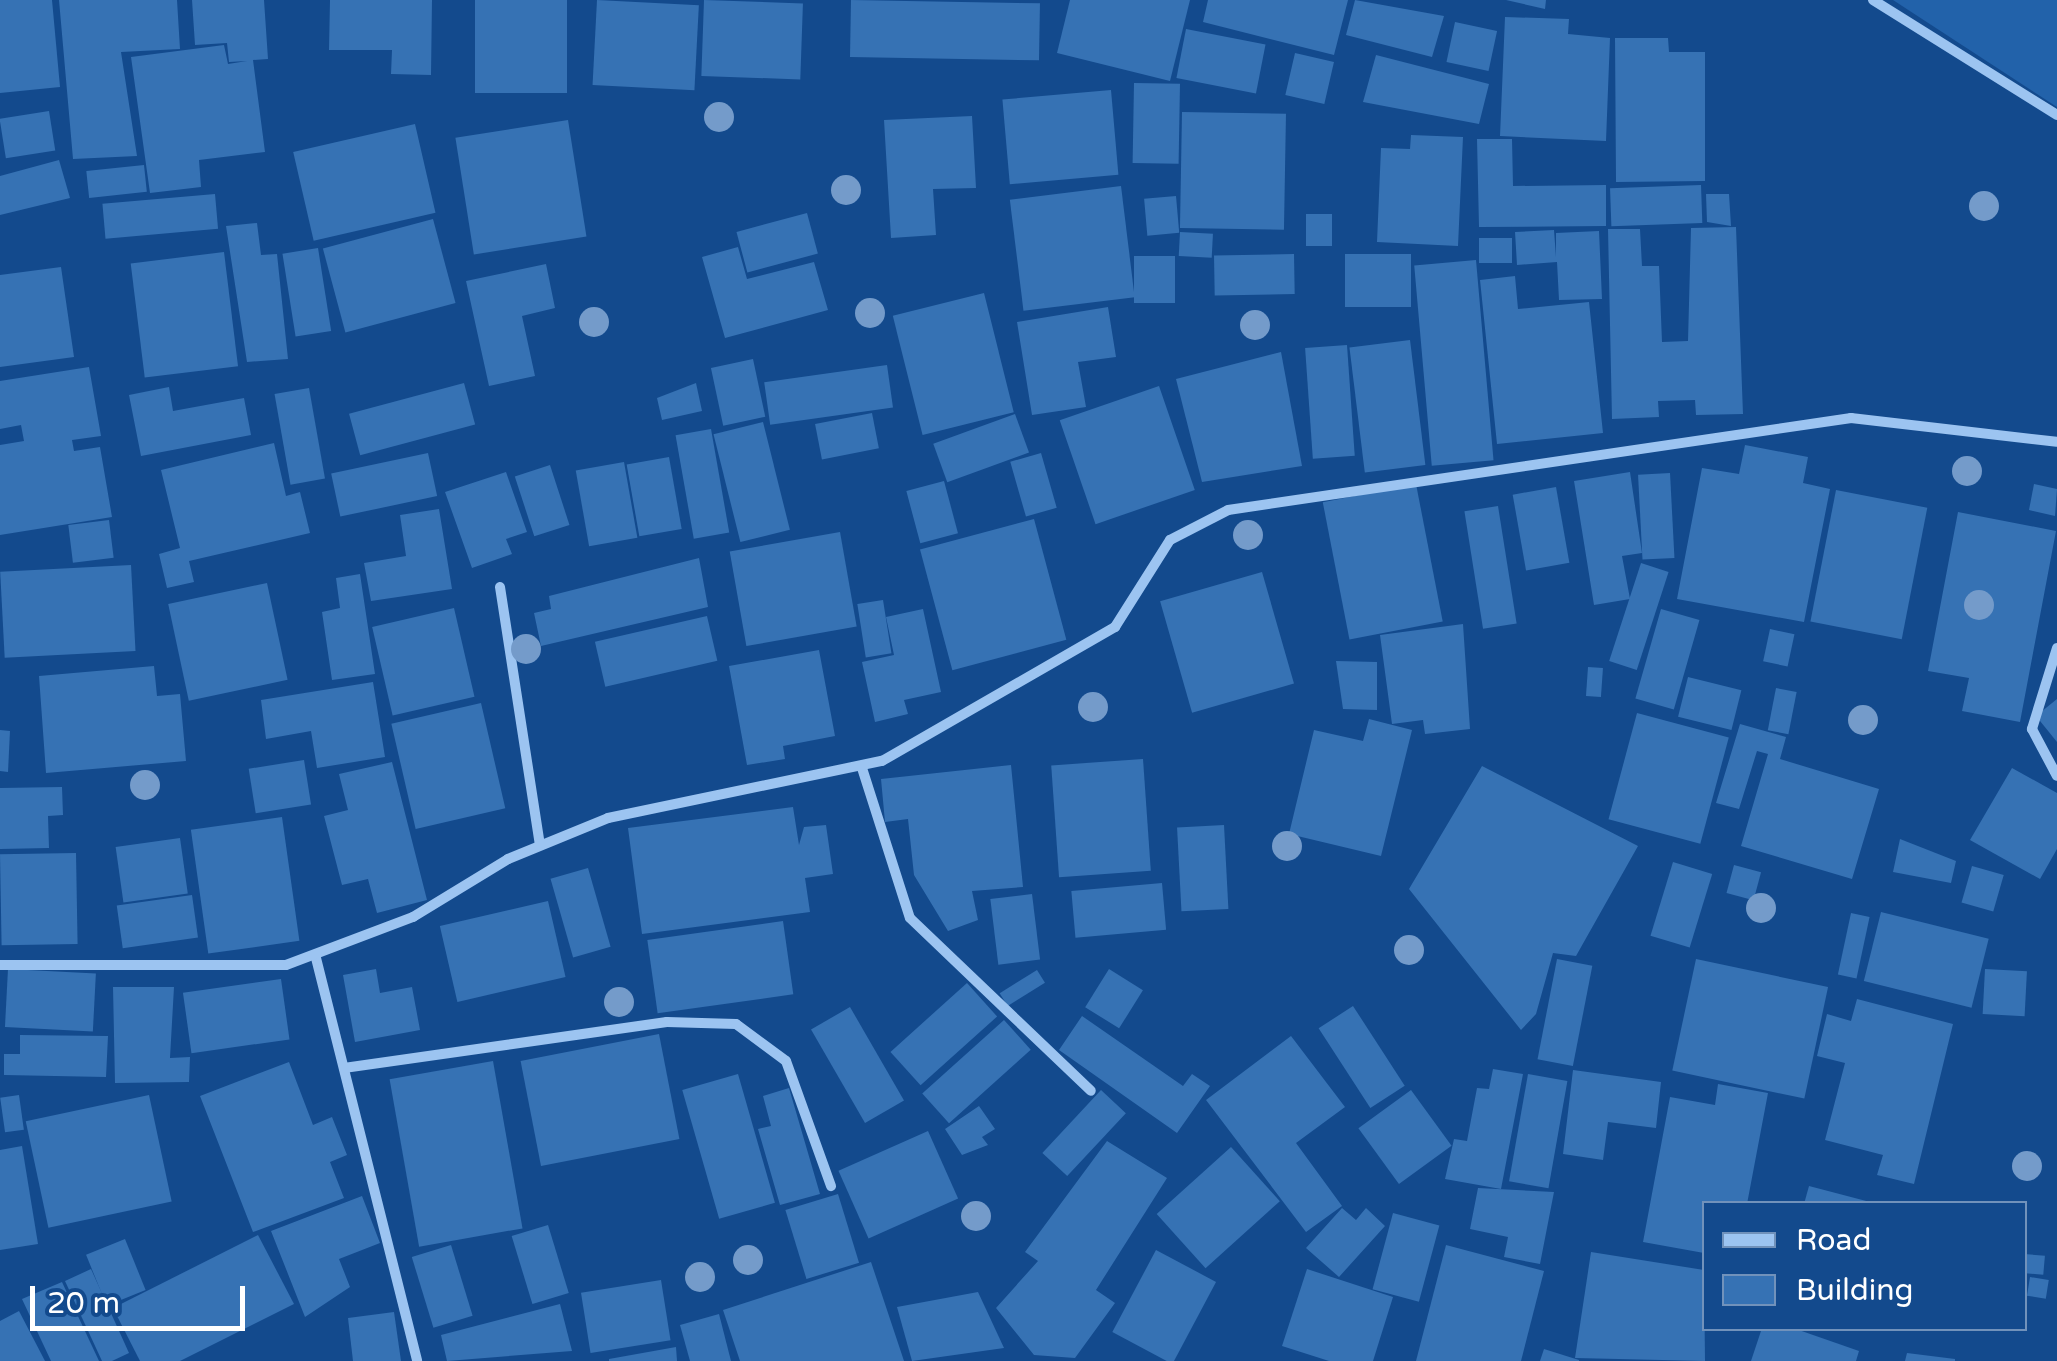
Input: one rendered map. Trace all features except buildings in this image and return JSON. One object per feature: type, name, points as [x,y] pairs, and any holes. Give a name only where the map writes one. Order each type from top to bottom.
[{"type":"street","points":[[1872,0],[2057,114]]},
{"type":"street","points":[[0,965],[199,969],[316,958],[540,844],[647,805],[862,768],[1115,627],[1170,540],[1228,510],[1852,418],[2057,442]]},
{"type":"street","points":[[500,587],[540,844]]},
{"type":"street","points":[[2057,648],[2032,730],[2057,776]]},
{"type":"street","points":[[862,768],[910,918],[1090,1091]]},
{"type":"street","points":[[316,958],[416,1361]]},
{"type":"street","points":[[344,1068],[667,1022],[736,1024],[786,1060],[831,1186]]},
{"type":"shaded area","points":[[1893,0],[2057,0],[2057,107]]}]
